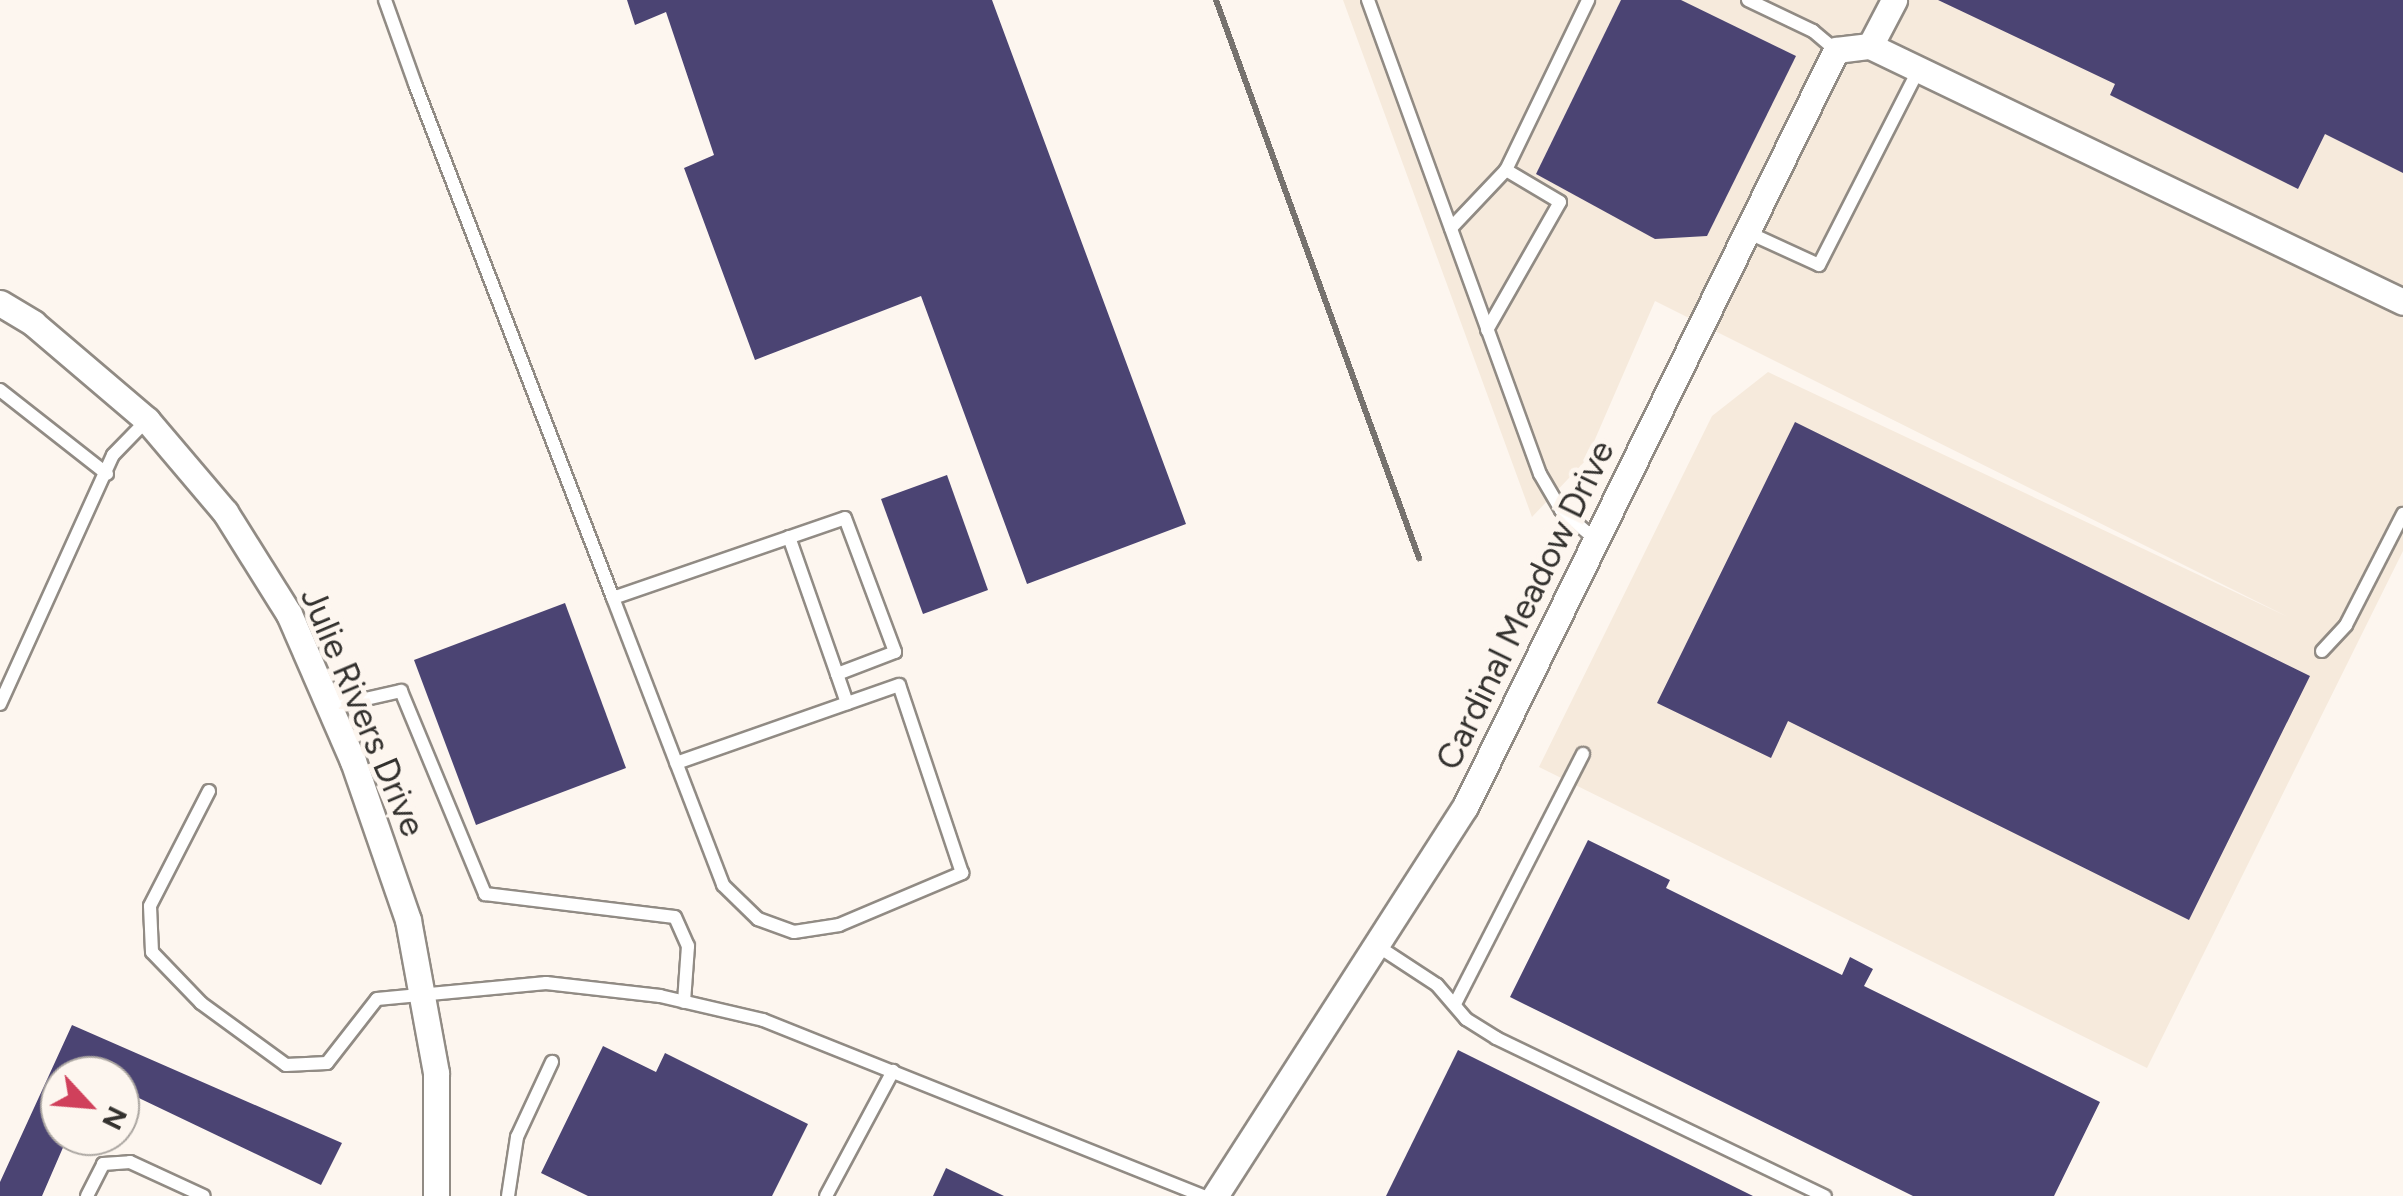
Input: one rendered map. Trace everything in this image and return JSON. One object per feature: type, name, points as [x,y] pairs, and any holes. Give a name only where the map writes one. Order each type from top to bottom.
[{"type":"street","points":[[1870,46],[1894,0]]},
{"type":"street","points":[[1836,50],[1870,46],[2403,302]]},
{"type":"street","name":"Cardinal Meadow Drive","points":[[1215,1196],[1465,807],[1836,50]]},
{"type":"street","name":"Julie Rivers Drive","points":[[0,302],[34,323],[147,420],[226,512],[289,614],[330,707],[408,920],[436,1074],[436,1196]]},
{"type":"lane","points":[[385,0],[676,763],[723,885],[758,919],[794,932],[839,925],[962,873],[899,684],[676,763]]},
{"type":"lane","points":[[1368,0],[1540,474],[1562,510],[1596,540]]},
{"type":"lane","points":[[1450,228],[1506,170],[1588,0]]},
{"type":"lane","points":[[1748,0],[1813,31],[1836,50]]},
{"type":"lane","points":[[1747,232],[1819,265],[1920,70]]},
{"type":"lane","points":[[1488,330],[1560,202],[1506,170]]},
{"type":"lane","points":[[0,390],[107,474]]},
{"type":"lane","points":[[0,704],[113,456],[147,420]]},
{"type":"lane","points":[[2322,651],[2346,624],[2403,514]]},
{"type":"lane","points":[[613,598],[846,518],[895,652],[837,674]]},
{"type":"lane","points":[[790,537],[847,703]]},
{"type":"lane","points":[[330,707],[400,691],[485,894],[498,901],[675,917],[688,946],[684,1002]]},
{"type":"lane","points":[[1455,1004],[1584,754]]},
{"type":"lane","points":[[209,790],[150,906],[152,952],[201,1003],[286,1065],[327,1063],[377,998],[421,991],[546,983],[684,1002],[763,1020],[1203,1196]]},
{"type":"lane","points":[[1376,945],[1496,1038],[1825,1196]]},
{"type":"lane","points":[[508,1196],[517,1137],[552,1062]]},
{"type":"lane","points":[[826,1196],[893,1071]]},
{"type":"lane","points":[[87,1196],[104,1164],[130,1162],[204,1196]]},
{"type":"shaded area","points":[[1343,0],[2403,0],[2403,551],[2147,1068],[1539,767],[1712,416],[1768,372],[2288,617],[1655,301],[1586,460],[1532,517]]},
{"type":"building","points":[[627,0],[992,0],[1186,524],[1027,584],[921,296],[755,360],[684,168],[714,155],[666,12],[635,25]]},
{"type":"building","points":[[1621,0],[1681,0],[1796,56],[1707,236],[1655,239],[1536,174]]},
{"type":"building","points":[[1938,0],[2403,0],[2403,173],[2325,134],[2298,189],[2110,95],[2115,84]]},
{"type":"building","points":[[1795,422],[2310,676],[2189,920],[1788,721],[1771,758],[1657,703]]},
{"type":"building","points":[[947,475],[988,590],[923,614],[881,499]]},
{"type":"building","points":[[565,603],[626,768],[476,825],[414,660]]},
{"type":"building","points":[[1588,840],[1670,880],[1666,888],[1842,975],[1850,957],[1873,969],[1864,986],[2100,1102],[2054,1196],[1913,1196],[1510,997]]},
{"type":"building","points":[[72,1025],[342,1143],[321,1185],[140,1099],[140,1056],[58,1056]]},
{"type":"building","points":[[603,1046],[656,1072],[665,1053],[808,1124],[772,1196],[588,1196],[541,1173]]},
{"type":"building","points":[[1458,1050],[1753,1196],[1386,1196]]},
{"type":"building","points":[[40,1095],[40,1156],[59,1156],[42,1196],[0,1196],[0,1182]]},
{"type":"building","points":[[946,1168],[1004,1196],[933,1196]]},
{"type":"railway","points":[[1216,0],[1419,558]]}]
